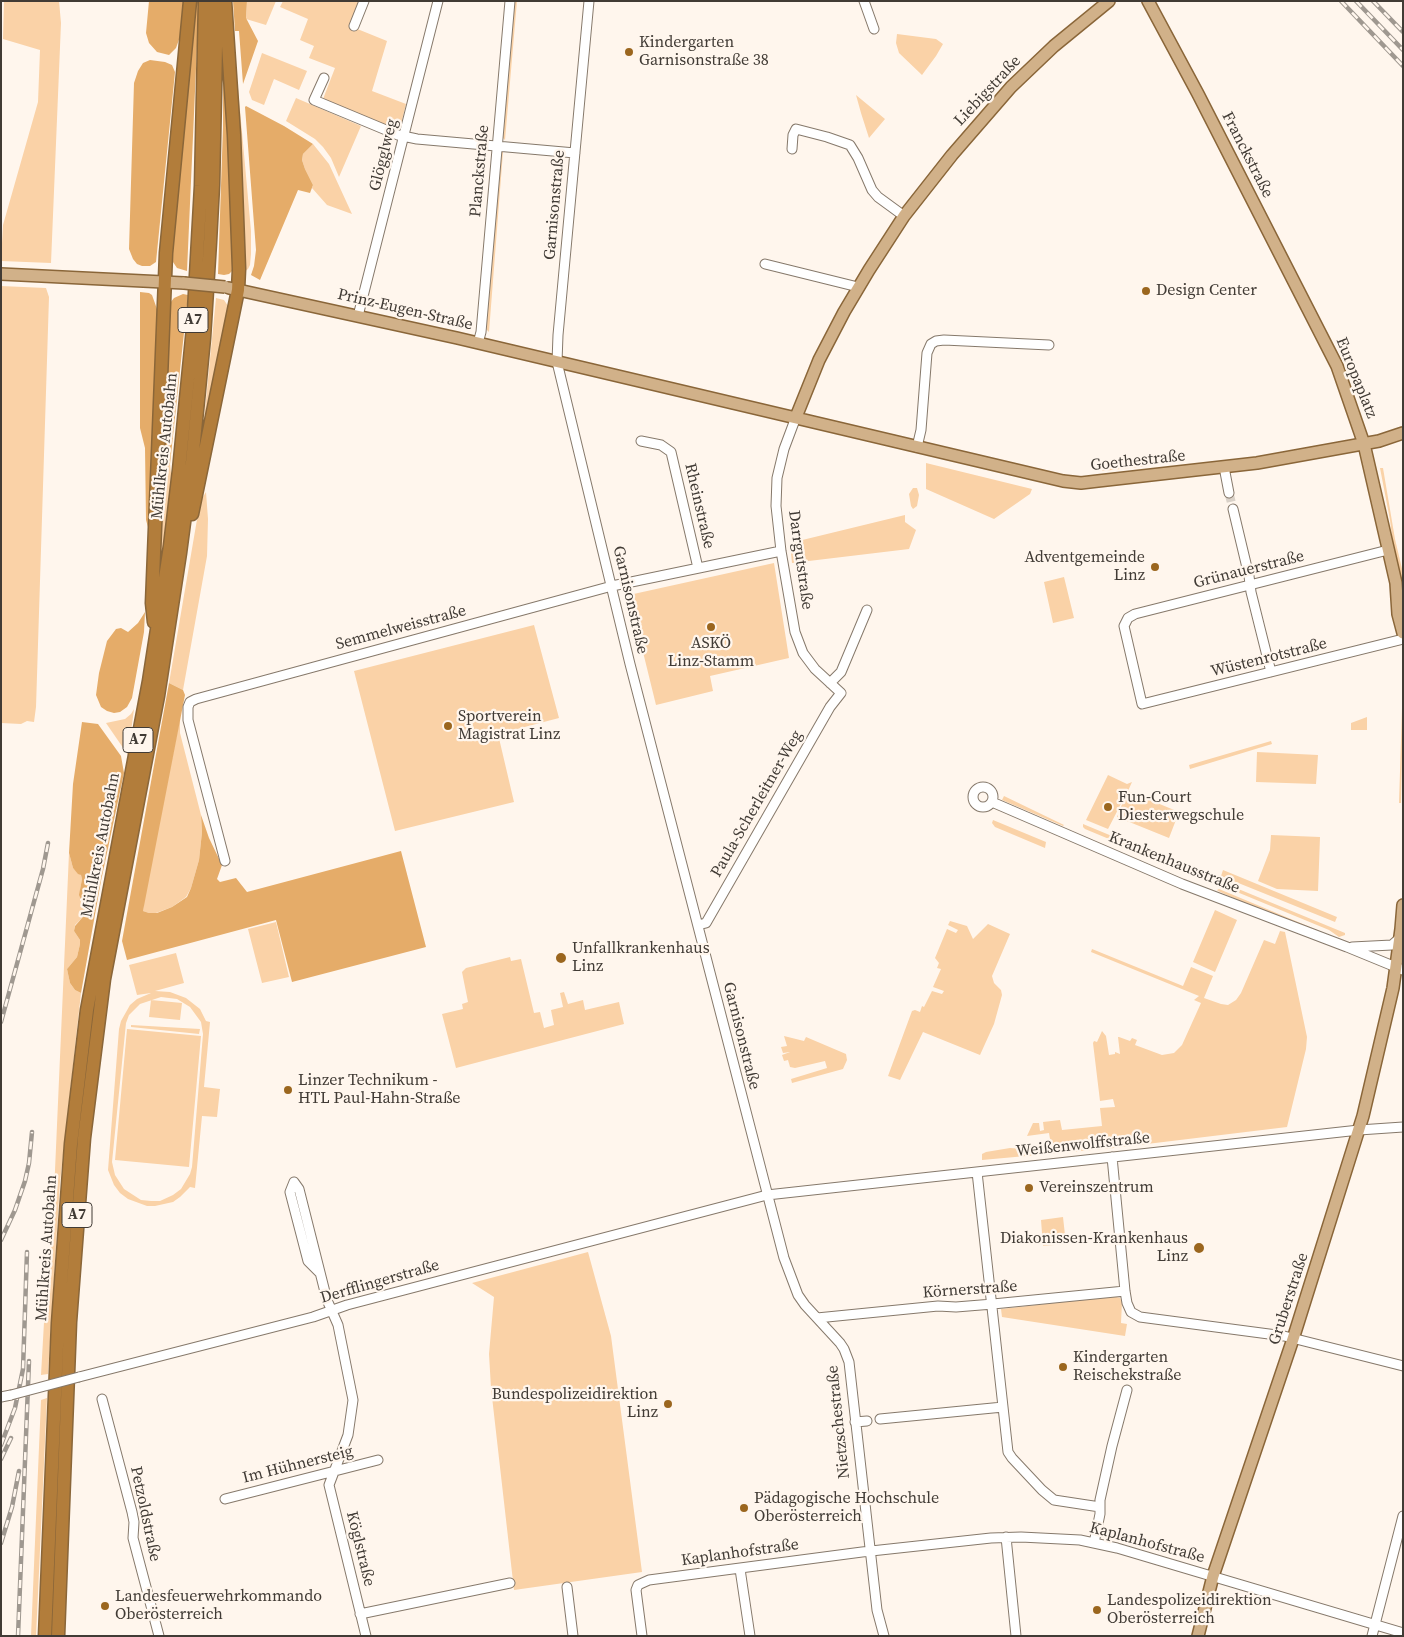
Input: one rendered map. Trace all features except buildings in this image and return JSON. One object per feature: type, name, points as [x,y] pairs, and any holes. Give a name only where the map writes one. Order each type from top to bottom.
[{"type":"highway","points":[[156,637],[152,603],[164,281],[190,1]]},
{"type":"highway","name":"Mühlkreis Autobahn","points":[[45,1636],[62,1256],[78,1081],[95,965],[156,637],[178,480],[193,328],[201,186],[205,1]]},
{"type":"highway","name":"Mühlkreis Autobahn","points":[[58,1636],[70,1322],[79,1192],[88,1102],[104,979],[158,696],[180,553],[198,401],[213,186],[217,1]]},
{"type":"highway","points":[[180,553],[194,508],[232,288],[239,269],[234,135],[225,1]]},
{"type":"main road","name":"Liebigstraße","points":[[796,417],[819,360],[858,287],[904,216],[957,148],[1011,87],[1054,46],[1110,1]]},
{"type":"main road","name":"Franckstraße","points":[[1148,1],[1316,324]]},
{"type":"main road","points":[[1155,14],[1156,1]]},
{"type":"main road","name":"Prinz-Eugen-Straße","points":[[3,274],[164,281],[232,288],[796,417]]},
{"type":"main road","name":"Europaplatz","points":[[1316,324],[1337,366],[1364,444],[1396,583]]},
{"type":"main road","name":"Goethestraße","points":[[796,417],[1046,478],[1081,483],[1256,463],[1379,441],[1403,433]]},
{"type":"main road","points":[[1396,583],[1403,602]]},
{"type":"main road","points":[[1396,583],[1398,614],[1403,633]]},
{"type":"main road","name":"Gruberstraße","points":[[1198,1636],[1213,1576],[1293,1339],[1359,1130],[1400,969],[1403,905]]},
{"type":"street","points":[[354,26],[364,1]]},
{"type":"street","name":"Glögglweg","points":[[358,316],[438,1]]},
{"type":"street","name":"Planckstraße","points":[[478,343],[481,332],[510,1]]},
{"type":"street","name":"Garnisonstraße","points":[[588,1],[557,362],[630,664],[767,1195]]},
{"type":"street","points":[[864,1],[874,29]]},
{"type":"street","points":[[324,78],[314,100],[404,137],[575,153]]},
{"type":"street","points":[[792,149],[794,130],[799,128],[845,142],[853,149],[872,190],[878,197],[904,216]]},
{"type":"street","points":[[765,264],[858,287]]},
{"type":"street","points":[[917,447],[921,430],[927,353],[931,344],[944,340],[1049,345]]},
{"type":"street","name":"Darrgutstraße","points":[[796,417],[779,465],[776,484],[776,506],[781,551],[799,644],[808,661],[841,693]]},
{"type":"street","name":"Rheinstraße","points":[[641,441],[660,445],[671,452],[698,568]]},
{"type":"street","points":[[1224,467],[1229,493]]},
{"type":"street","points":[[1234,512],[1271,672]]},
{"type":"street","name":"Grünauerstraße","points":[[1142,704],[1124,626],[1128,618],[1134,614],[1388,550]]},
{"type":"street","name":"Semmelweisstraße","points":[[225,861],[188,720],[187,713],[190,702],[211,694],[612,586],[781,551]]},
{"type":"street","points":[[830,683],[841,672],[867,610]]},
{"type":"street","name":"Wüstenrotstraße","points":[[1142,704],[1403,639]]},
{"type":"street","name":"Paula-Scherleitner-Weg","points":[[698,925],[706,923],[830,707],[841,693]]},
{"type":"street","name":"Krankenhausstraße","points":[[992,802],[1182,884],[1400,969]]},
{"type":"street","name":"Krankenhausstraße","points":[[1347,947],[1392,945],[1400,938]]},
{"type":"street","name":"Weißenwolffstraße","points":[[767,1195],[1359,1130],[1403,1127]]},
{"type":"street","points":[[1112,1157],[1125,1291],[1131,1312],[1140,1316],[1266,1333],[1403,1366]]},
{"type":"street","points":[[977,1172],[1008,1452],[1054,1500],[1100,1507]]},
{"type":"street","points":[[294,1182],[299,1189],[320,1273],[308,1261],[290,1192],[294,1182]]},
{"type":"street","name":"Derfflingerstraße","points":[[1,1397],[314,1317],[364,1301],[767,1195]]},
{"type":"street","name":"Nietzschestraße","points":[[767,1195],[788,1274],[805,1305],[840,1343],[847,1355],[877,1610],[884,1636]]},
{"type":"street","name":"Köglstraße","points":[[320,1273],[338,1325],[353,1400],[353,1411],[348,1435],[329,1485],[366,1636]]},
{"type":"street","name":"Körnerstraße","points":[[817,1318],[1125,1291]]},
{"type":"street","points":[[1094,1543],[1112,1446],[1127,1390]]},
{"type":"street","name":"Petzoldstraße","points":[[102,1399],[132,1512],[134,1522],[133,1538],[159,1636]]},
{"type":"street","points":[[880,1419],[1003,1407]]},
{"type":"street","points":[[855,1422],[867,1421]]},
{"type":"street","name":"Im Hühnersteig","points":[[224,1499],[378,1460]]},
{"type":"street","points":[[1372,1636],[1403,1516]]},
{"type":"street","points":[[1006,1537],[1016,1636]]},
{"type":"street","name":"Kaplanhofstraße","points":[[642,1636],[636,1596],[638,1585],[650,1580],[870,1551],[1006,1537],[1056,1538],[1094,1543],[1213,1576],[1403,1633]]},
{"type":"street","points":[[740,1569],[750,1636]]},
{"type":"street","points":[[360,1614],[510,1583]]},
{"type":"street","points":[[567,1586],[573,1636]]},
{"type":"shaded area","points":[[4,1],[59,1],[61,23],[51,263],[1,261],[3,225],[38,102],[40,50],[3,39]]},
{"type":"shaded area","points":[[149,1],[185,1],[181,34],[176,48],[169,55],[157,52],[149,43],[146,33]]},
{"type":"shaded area","points":[[196,1],[199,1],[187,271],[177,268],[171,259]]},
{"type":"shaded area","points":[[233,1],[247,1],[246,18],[258,41],[243,84],[239,31],[235,31]]},
{"type":"shaded area","points":[[247,1],[276,1],[266,25],[246,19]]},
{"type":"shaded area","points":[[283,1],[359,1],[350,26],[387,41],[372,91],[406,104],[401,124],[393,128],[323,99],[335,68],[309,58],[314,46],[300,40],[308,19],[280,7]]},
{"type":"shaded area","points":[[515,1],[517,1],[505,140],[502,137]]},
{"type":"shaded area","points":[[223,33],[231,164],[234,269],[229,274],[224,275],[218,274],[223,127]]},
{"type":"shaded area","points":[[233,33],[251,231],[250,265],[244,272]]},
{"type":"shaded area","points":[[897,34],[936,39],[943,44],[922,75],[899,53],[896,43]]},
{"type":"shaded area","points":[[262,53],[307,71],[299,90],[274,79],[264,105],[252,100],[249,92]]},
{"type":"shaded area","points":[[150,60],[172,65],[175,72],[156,262],[150,266],[142,266],[133,259],[129,249],[134,83],[143,63]]},
{"type":"shaded area","points":[[856,95],[885,119],[869,138],[861,113]]},
{"type":"shaded area","points":[[296,98],[361,126],[339,177],[331,158],[323,147],[315,139],[286,121]]},
{"type":"shaded area","points":[[246,106],[313,144],[303,154],[302,160],[313,185],[310,193],[298,190],[260,280],[251,275],[256,250]]},
{"type":"shaded area","points":[[313,144],[329,164],[352,214],[327,205],[312,188],[313,185],[302,160],[303,154]]},
{"type":"shaded area","points":[[501,152],[503,152],[489,332],[486,329]]},
{"type":"shaded area","points":[[1,286],[46,288],[49,297],[36,707],[34,722],[27,721],[21,724],[1,723]]},
{"type":"shaded area","points":[[140,292],[152,295],[157,309],[151,538],[146,520],[145,448],[140,428]]},
{"type":"shaded area","points":[[183,294],[188,295],[170,464],[163,464],[170,303],[174,298]]},
{"type":"shaded area","points":[[216,298],[224,300],[228,306],[196,480],[200,430],[204,420]]},
{"type":"shaded area","points":[[1152,462],[1147,466],[1103,471],[1101,469],[1102,467]]},
{"type":"shaded area","points":[[926,463],[1032,489],[1030,494],[994,519],[926,489]]},
{"type":"shaded area","points":[[163,464],[170,464],[173,490],[160,581],[158,581]]},
{"type":"shaded area","points":[[1380,468],[1383,468],[1403,573],[1403,587],[1393,545]]},
{"type":"shaded area","points":[[913,488],[917,488],[919,495],[917,506],[913,509],[909,494]]},
{"type":"shaded area","points":[[206,492],[208,519],[207,556],[183,690],[169,683],[200,502]]},
{"type":"shaded area","points":[[905,515],[905,522],[916,530],[909,549],[792,563],[790,543]]},
{"type":"shaded area","name":"ASKÖ Linz-Stamm","points":[[774,563],[789,658],[710,676],[713,691],[656,705],[629,595]]},
{"type":"shaded area","points":[[1064,577],[1074,618],[1053,623],[1044,582]]},
{"type":"shaded area","points":[[145,612],[144,632],[132,698],[127,707],[120,712],[107,711],[101,707],[96,695],[107,641],[116,629],[121,628],[128,632],[138,623]]},
{"type":"shaded area","name":"Sportverein Magistrat Linz","points":[[534,625],[559,718],[498,734],[514,802],[395,831],[354,671]]},
{"type":"shaded area","points":[[169,683],[183,690],[185,695],[143,911],[157,913],[172,907],[187,897],[199,860],[202,832],[201,815],[209,838],[222,865],[217,879],[220,882],[236,878],[247,892],[401,851],[426,947],[292,982],[276,920],[127,960],[122,941]]},
{"type":"shaded area","points":[[1402,708],[1401,803],[1399,803]]},
{"type":"shaded area","points":[[134,709],[128,755],[106,723],[125,719]]},
{"type":"shaded area","points":[[1367,717],[1367,730],[1351,730],[1351,723]]},
{"type":"shaded area","points":[[180,718],[180,733],[201,815],[202,832],[199,860],[191,888],[186,897],[172,907],[156,913],[149,913],[143,911],[144,901]]},
{"type":"shaded area","points":[[82,722],[98,724],[121,756],[124,773],[101,881],[81,993],[75,990],[70,983],[67,969],[77,957],[80,940],[74,931],[84,912],[84,906],[79,895],[81,875],[73,868],[69,853],[73,784]]},
{"type":"shaded area","points":[[1271,741],[1272,744],[1190,769],[1189,765]]},
{"type":"shaded area","points":[[1257,752],[1318,755],[1316,784],[1256,782]]},
{"type":"shaded area","points":[[1108,775],[1127,784],[1132,782],[1128,791],[1179,812],[1169,838],[1117,817],[1126,794],[1108,829],[1086,820]]},
{"type":"shaded area","points":[[1004,796],[1064,825],[1002,800]]},
{"type":"shaded area","points":[[993,820],[1046,842],[1045,848],[995,827],[992,823]]},
{"type":"shaded area","points":[[1083,824],[1208,876],[1205,879],[1085,829]]},
{"type":"shaded area","points":[[1271,835],[1320,837],[1318,891],[1277,889],[1258,881],[1270,850]]},
{"type":"shaded area","points":[[69,853],[73,868],[81,875],[80,900],[84,906],[84,912],[82,918],[75,925],[74,931],[80,940],[77,957],[67,969],[70,983],[75,990],[81,993],[60,1182],[48,1374],[41,1375],[46,1287],[52,1238]]},
{"type":"shaded area","points":[[1223,870],[1337,917],[1335,922],[1221,876]]},
{"type":"shaded area","points":[[1219,881],[1345,933],[1345,935],[1339,937],[1329,930],[1220,885]]},
{"type":"shaded area","points":[[1219,889],[1323,934],[1251,906],[1217,890]]},
{"type":"shaded area","points":[[1215,910],[1237,920],[1215,972],[1193,962]]},
{"type":"shaded area","points":[[950,921],[967,926],[973,939],[988,924],[1010,934],[992,976],[1002,995],[994,1024],[980,1055],[923,1032],[900,1080],[888,1076],[912,1011],[920,1012],[932,991],[942,994],[944,991],[933,987],[941,969],[937,968],[939,963],[935,958],[947,929],[956,933],[958,930],[948,925]]},
{"type":"shaded area","points":[[276,922],[289,977],[262,983],[248,929]]},
{"type":"shaded area","points":[[1280,931],[1285,932],[1307,1037],[1306,1049],[1287,1127],[1114,1148],[982,1160],[982,1154],[986,1152],[1051,1145],[1049,1133],[1027,1136],[1033,1123],[1039,1123],[1040,1131],[1044,1130],[1043,1122],[1060,1120],[1062,1130],[1102,1126],[1100,1108],[1115,1107],[1113,1099],[1100,1101],[1093,1043],[1094,1041],[1097,1042],[1102,1031],[1106,1036],[1109,1055],[1115,1054],[1115,1052],[1120,1054],[1118,1037],[1130,1041],[1132,1038],[1137,1040],[1135,1045],[1162,1055],[1174,1053],[1182,1045],[1201,1003],[1194,1000],[1199,996],[1091,952],[1092,949],[1183,986],[1191,967],[1213,976],[1204,998],[1228,1005],[1236,1000],[1241,993],[1264,940],[1275,944]]},
{"type":"shaded area","points":[[176,953],[184,983],[155,991],[170,992],[186,998],[200,1009],[206,1021],[210,1022],[204,1087],[220,1089],[217,1117],[202,1116],[195,1188],[190,1187],[173,1202],[155,1206],[147,1206],[128,1199],[120,1193],[114,1185],[108,1170],[119,1029],[121,1021],[130,1005],[137,999],[151,993],[137,995],[129,965]],"holes":[[[161,997],[177,999],[190,1007],[201,1022],[203,1034],[192,1167],[181,1189],[173,1195],[160,1201],[141,1200],[124,1189],[115,1175],[112,1162],[126,1023],[129,1015],[140,1004]]]},
{"type":"shaded area","points":[[510,957],[511,961],[521,959],[534,1013],[540,1012],[544,1028],[554,1025],[551,1010],[563,1007],[560,993],[564,992],[568,1004],[583,1000],[585,1010],[619,1002],[624,1024],[456,1068],[442,1014],[463,1009],[462,1004],[468,1002],[462,972],[466,968]]},
{"type":"shaded area","points":[[151,1000],[182,1003],[180,1020],[149,1017]]},
{"type":"shaded area","points":[[131,1025],[200,1029],[199,1034],[131,1027]]},
{"type":"shaded area","points":[[127,1029],[201,1036],[189,1167],[115,1160]]},
{"type":"shaded area","points":[[784,1036],[804,1041],[806,1037],[846,1054],[847,1060],[843,1069],[792,1083],[791,1079],[827,1068],[825,1061],[795,1068],[790,1067],[788,1060],[784,1061],[782,1055],[790,1052],[783,1053],[781,1047],[787,1046]]},
{"type":"shaded area","points":[[1063,1217],[1066,1244],[1043,1246],[1041,1220]]},
{"type":"shaded area","points":[[588,1252],[611,1336],[642,1572],[514,1590],[491,1388],[489,1354],[494,1297],[472,1283]]},
{"type":"shaded area","points":[[1114,1296],[1120,1298],[1122,1302],[1121,1323],[1127,1324],[1125,1336],[1002,1317],[1001,1309]]},
{"type":"shaded area","points":[[47,1398],[36,1636],[31,1636],[41,1400]]},
{"type":"tunnel","points":[[1229,493],[1233,509]]},
{"type":"railway","points":[[1341,1],[1403,66]]},
{"type":"railway","points":[[1356,1],[1403,50]]},
{"type":"railway","points":[[1373,1],[1403,32]]},
{"type":"railway","points":[[1,1022],[43,869],[48,843]]},
{"type":"railway","points":[[1,1240],[15,1210],[25,1181],[32,1132]]},
{"type":"railway","points":[[1,1445],[15,1408],[23,1369],[27,1252]]},
{"type":"railway","points":[[18,1636],[29,1361]]},
{"type":"railway","points":[[1,1459],[11,1438]]},
{"type":"railway","points":[[1,1543],[12,1507],[19,1471]]},
{"type":"place","name":"Kindergarten Garnisonstraße 38","points":[[629,52]]},
{"type":"place","name":"Design Center","points":[[1146,291]]},
{"type":"place","name":"Adventgemeinde Linz","points":[[1155,567]]},
{"type":"place","name":"ASKÖ Linz-Stamm","points":[[711,627]]},
{"type":"place","name":"Sportverein Magistrat Linz","points":[[448,726]]},
{"type":"place","name":"Fun-Court Diesterwegschule","points":[[1108,807]]},
{"type":"place","name":"Unfallkrankenhaus Linz","points":[[561,958]]},
{"type":"place","name":"Linzer Technikum - HTL Paul-Hahn-Straße","points":[[288,1090]]},
{"type":"place","name":"Vereinszentrum","points":[[1029,1188]]},
{"type":"place","name":"Diakonissen-Krankenhaus Linz","points":[[1199,1248]]},
{"type":"place","name":"Kindergarten Reischekstraße","points":[[1063,1367]]},
{"type":"place","name":"Bundespolizeidirektion Linz","points":[[668,1404]]},
{"type":"place","name":"Pädagogische Hochschule Oberösterreich","points":[[744,1508]]},
{"type":"place","name":"Landesfeuerwehrkommando Oberösterreich","points":[[105,1606]]},
{"type":"place","name":"Landespolizeidirektion Oberösterreich","points":[[1097,1610]]}]
